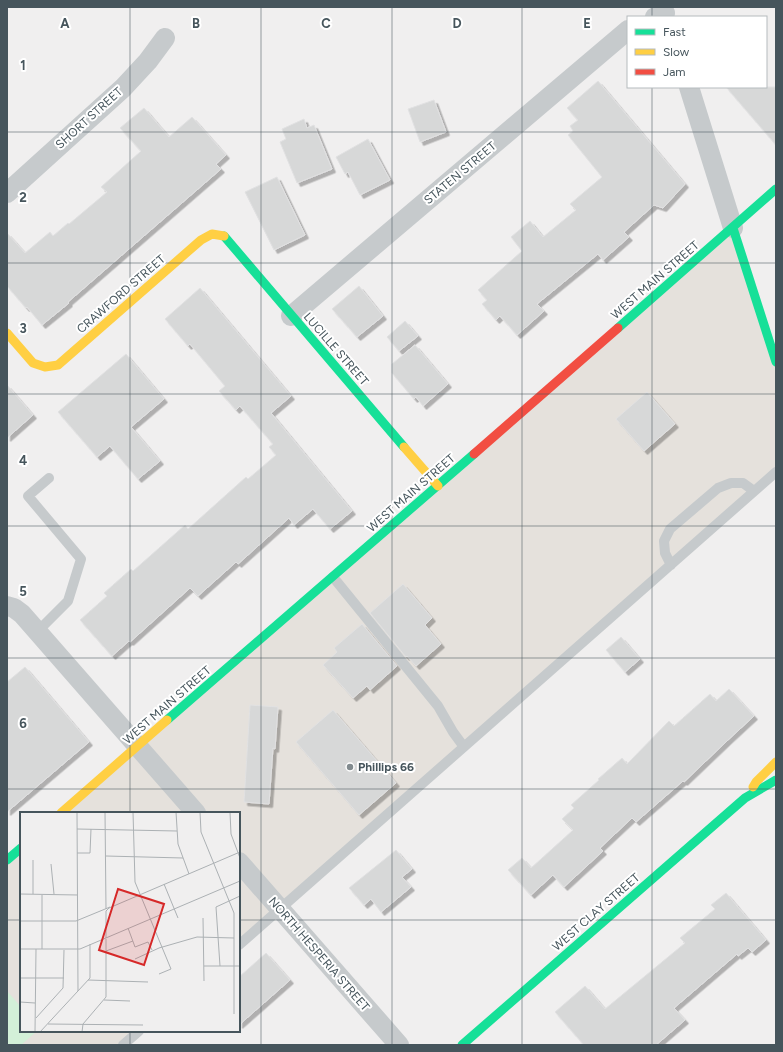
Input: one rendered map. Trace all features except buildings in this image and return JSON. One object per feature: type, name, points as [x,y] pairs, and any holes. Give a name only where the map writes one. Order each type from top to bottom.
[{"type":"main road","name":"WEST MAIN STREET","points":[[63,812],[438,486],[776,189]]},
{"type":"main road","points":[[733,228],[776,362]]},
{"type":"main road","name":"LUCILLE STREET","points":[[212,234],[224,236],[438,486]]},
{"type":"main road","name":"CRAWFORD STREET","points":[[7,333],[33,363],[45,367],[58,365],[201,240],[212,234]]},
{"type":"main road","name":"WEST CLAY STREET","points":[[745,798],[756,782],[776,762]]},
{"type":"main road","name":"WEST CLAY STREET","points":[[462,1045],[745,798],[776,780]]},
{"type":"main road","points":[[7,860],[20,849]]},
{"type":"street","name":"STATEN STREET","points":[[291,316],[627,31]]},
{"type":"street","name":"SHORT STREET","points":[[7,193],[123,88],[148,61],[165,38]]},
{"type":"street","points":[[689,88],[733,228]]},
{"type":"street","points":[[7,606],[14,608],[22,614],[195,812]]},
{"type":"street","name":"NORTH HESPERIA STREET","points":[[240,863],[399,1045]]},
{"type":"lane","points":[[240,944],[776,472]]},
{"type":"lane","points":[[37,632],[68,601],[81,559],[28,496],[49,478]]},
{"type":"lane","points":[[671,565],[665,553],[664,541],[670,529],[718,488],[731,483],[744,483],[754,491]]},
{"type":"lane","points":[[333,577],[438,706],[452,732],[464,747]]},
{"type":"lane","points":[[123,1045],[138,1032]]},
{"type":"shaded area","points":[[733,228],[776,358],[776,472],[240,944],[240,812],[63,812]]},
{"type":"shaded area","points":[[20,849],[20,1032],[138,1032],[123,1045],[7,1045],[7,860]]},
{"type":"green space","points":[[7,991],[20,1006],[20,1032],[36,1032],[21,1045],[7,1045]]},
{"type":"traffic: fast","points":[[618,328],[776,189]]},
{"type":"traffic: fast","points":[[733,228],[776,362]]},
{"type":"traffic: fast","points":[[224,236],[404,447]]},
{"type":"traffic: fast","points":[[167,720],[474,454]]},
{"type":"traffic: fast","points":[[462,1045],[745,798],[776,780]]},
{"type":"traffic: fast","points":[[7,860],[20,849]]},
{"type":"traffic: slow","points":[[7,333],[33,363],[45,367],[58,365],[201,240],[212,234],[224,236]]},
{"type":"traffic: slow","points":[[404,447],[438,486]]},
{"type":"traffic: slow","points":[[62,812],[167,720]]},
{"type":"traffic: slow","points":[[753,787],[776,762]]},
{"type":"traffic: jam","points":[[474,454],[618,328]]},
{"type":"place","name":"Phillips 66","points":[[350,767]]}]
